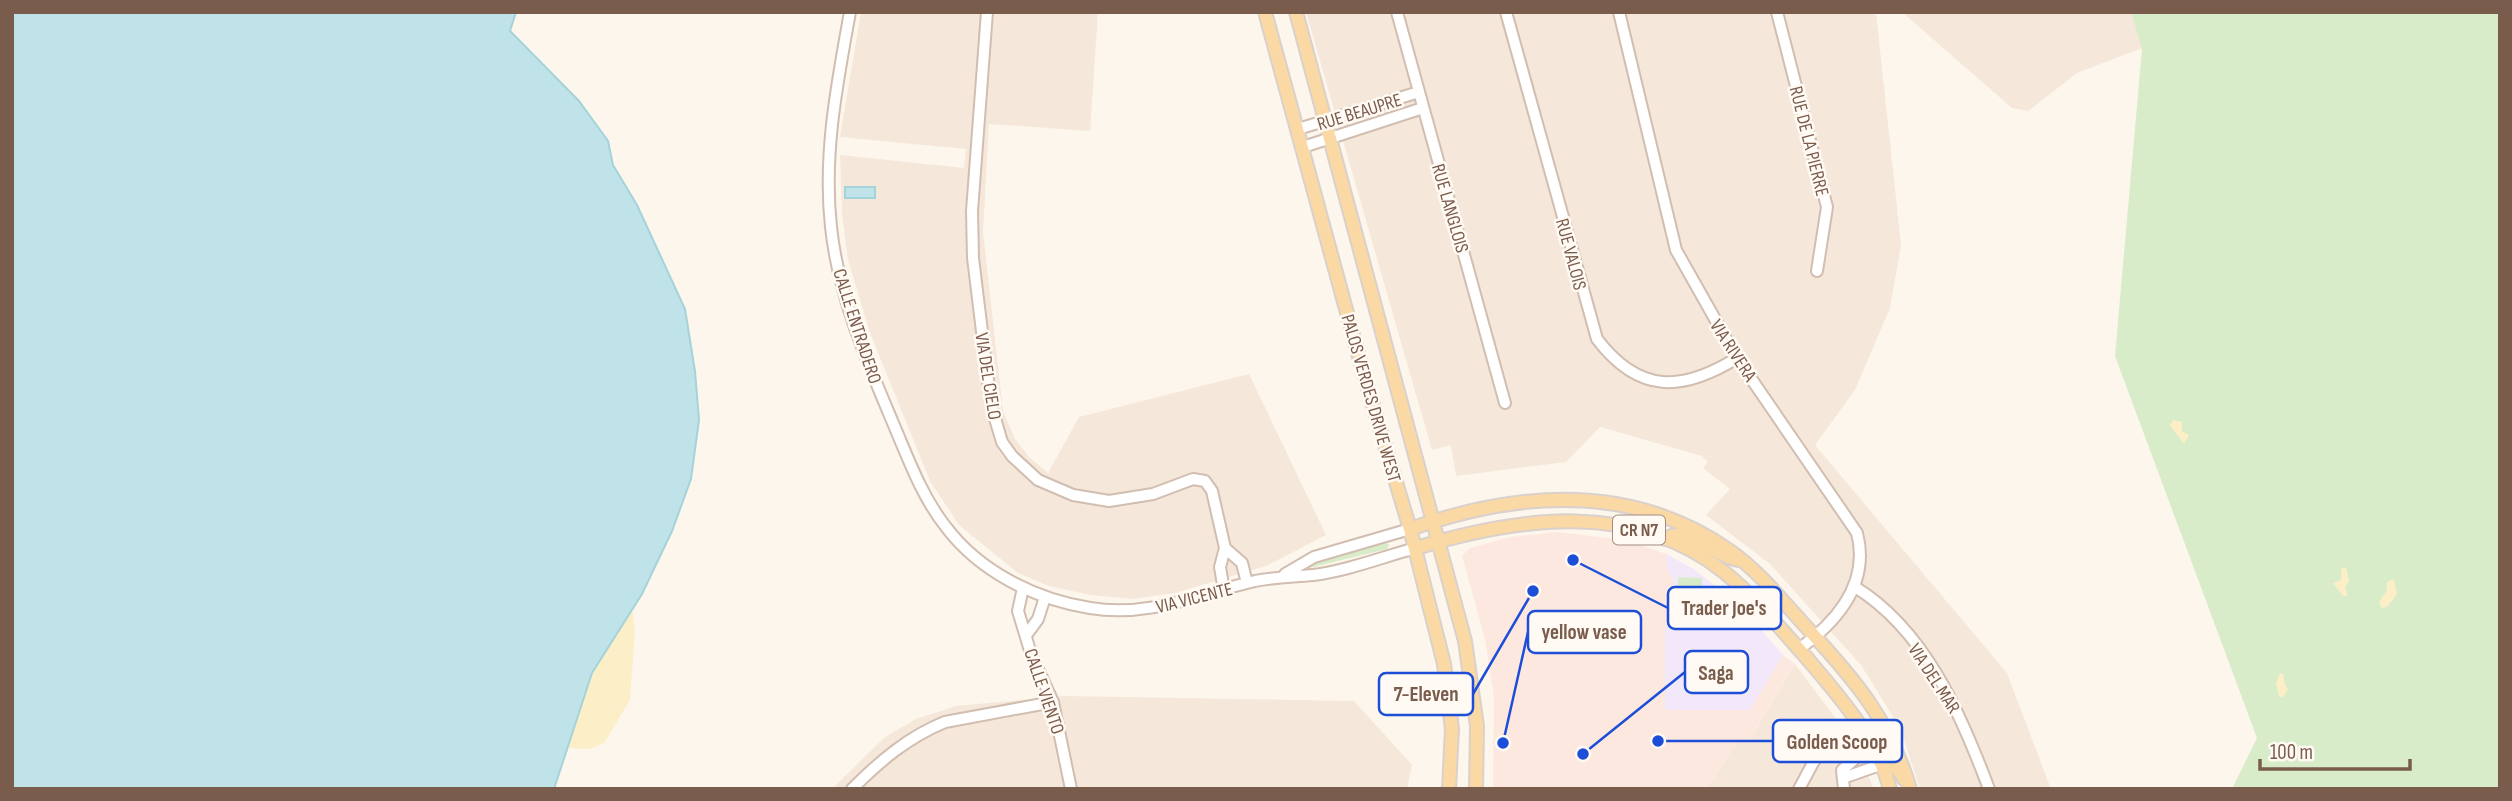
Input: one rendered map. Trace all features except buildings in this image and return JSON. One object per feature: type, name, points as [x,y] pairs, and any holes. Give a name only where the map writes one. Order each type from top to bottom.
[{"type":"main road","name":"PALOS VERDES DRIVE WEST","points":[[1265,12],[1362,368],[1416,548],[1448,687],[1452,729],[1449,789]]},
{"type":"main road","name":"PALOS VERDES DRIVE WEST","points":[[1296,12],[1434,521],[1474,690],[1477,726],[1476,789]]},
{"type":"main road","name":"CR N7","points":[[1410,529],[1519,500],[1589,499],[1625,504],[1663,515],[1696,529],[1742,560],[1815,637],[1870,701],[1888,729],[1910,789]]},
{"type":"main road","name":"CR N7","points":[[1416,548],[1511,525],[1571,519],[1624,526],[1665,539],[1722,571],[1758,602],[1841,698],[1875,755],[1890,789]]},
{"type":"main road","points":[[1665,539],[1672,534],[1682,534],[1726,558],[1742,560]]},
{"type":"main road","points":[[1858,755],[1875,755],[1902,774],[1910,789]]},
{"type":"street","name":"CALLE ENTRADERO","points":[[850,12],[832,111],[828,169],[831,228],[846,297],[878,388],[932,506],[946,528],[969,552],[1023,589]]},
{"type":"street","name":"VIA DEL CIELO","points":[[987,12],[972,211],[973,258],[991,405],[1002,442],[1012,456],[1038,480],[1054,489],[1082,497],[1109,501],[1153,494],[1193,479],[1205,481],[1212,491],[1225,548],[1220,567],[1223,591]]},
{"type":"street","name":"RUE LANGLOIS","points":[[1397,12],[1505,403]]},
{"type":"street","name":"RUE VALOIS","points":[[1506,12],[1597,339],[1613,360],[1630,371],[1659,382],[1695,380],[1737,358]]},
{"type":"street","name":"VIA RIVERA","points":[[1619,12],[1675,250],[1737,358],[1857,533],[1860,558],[1855,587],[1841,611],[1799,649]]},
{"type":"street","name":"RUE DE LA PIERRE","points":[[1777,12],[1827,207],[1817,271]]},
{"type":"street","name":"RUE BEAUPRE","points":[[1298,129],[1419,92]]},
{"type":"street","name":"RUE BEAUPRE","points":[[1303,147],[1423,108]]},
{"type":"street","name":"VIA VICENTE","points":[[1283,575],[1314,558],[1410,529]]},
{"type":"street","name":"VIA DEL CIELO","points":[[1225,548],[1242,563],[1247,583]]},
{"type":"street","name":"VIA VICENTE","points":[[1023,589],[1092,608],[1128,611],[1159,608],[1247,583],[1283,575],[1314,575],[1416,548]]},
{"type":"street","name":"VIA DEL MAR","points":[[1855,587],[1888,609],[1953,698],[1989,789]]},
{"type":"street","name":"CALLE VIENTO","points":[[1023,589],[1018,611],[1031,654],[1053,702],[1071,789]]},
{"type":"street","name":"CALLE VIENTO","points":[[1027,634],[1038,619],[1045,597]]},
{"type":"street","points":[[852,789],[895,749],[928,729],[945,722],[1053,702]]},
{"type":"street","points":[[1799,789],[1814,761],[1825,749]]},
{"type":"street","points":[[1843,783],[1846,764],[1858,755]]},
{"type":"street","points":[[1843,783],[1875,755]]},
{"type":"shaded area","points":[[861,12],[1098,12],[1090,131],[989,124],[983,232],[1003,411],[1015,439],[1030,458],[1048,473],[1079,417],[1249,374],[1326,535],[1266,566],[1175,593],[1133,599],[1090,595],[1049,586],[1018,573],[959,525],[930,481],[870,333],[848,260],[842,214],[840,155],[964,168],[966,149],[840,137]]},
{"type":"shaded area","points":[[1306,12],[1876,12],[1901,245],[1890,308],[1855,390],[1815,445],[2007,673],[2051,789],[1920,789],[1900,728],[1861,665],[1770,564],[1706,515],[1730,489],[1703,468],[1708,462],[1702,456],[1600,427],[1566,462],[1456,476],[1451,445],[1432,450]]},
{"type":"shaded area","points":[[1902,12],[2131,12],[2142,48],[2077,73],[2028,111],[2012,108]]},
{"type":"shaded area","points":[[1557,532],[1625,540],[1666,554],[1667,569],[1673,580],[1673,616],[1665,626],[1665,710],[1749,710],[1783,655],[1795,664],[1747,743],[1739,738],[1714,778],[1703,789],[1493,789],[1494,698],[1485,639],[1462,556],[1470,548],[1510,537]]},
{"type":"shaded area","points":[[1666,554],[1694,569],[1745,611],[1783,655],[1750,710],[1665,710],[1665,626],[1673,614],[1673,580],[1667,569]]},
{"type":"shaded area","points":[[1795,664],[1854,743],[1874,789],[1703,789],[1714,778],[1739,738],[1748,742]]},
{"type":"shaded area","points":[[1064,696],[1354,701],[1412,765],[1407,789],[832,789],[885,737],[916,719],[956,706]]},
{"type":"green space","points":[[2131,12],[2500,12],[2500,789],[2232,789],[2257,738],[2115,356],[2142,49]]},
{"type":"green space","points":[[1384,541],[1389,545],[1387,549],[1301,570],[1321,559]]},
{"type":"green space","points":[[1678,577],[1702,578],[1702,621],[1678,620]]},
{"type":"sand","points":[[2173,420],[2182,422],[2182,431],[2189,435],[2184,444],[2170,425]]},
{"type":"sand","points":[[2346,567],[2349,581],[2345,588],[2348,595],[2344,597],[2333,583],[2341,580],[2341,569]]},
{"type":"sand","points":[[2394,579],[2397,594],[2387,607],[2382,608],[2379,602],[2387,590],[2387,582]]},
{"type":"sand","points":[[632,609],[635,630],[630,700],[604,743],[590,749],[567,748],[592,673]]},
{"type":"sand","points":[[2280,673],[2283,674],[2288,689],[2283,698],[2279,696],[2276,684]]},
{"type":"water","points":[[12,12],[516,12],[510,31],[579,101],[608,141],[613,165],[637,205],[685,309],[695,371],[699,420],[691,479],[672,531],[642,594],[592,673],[554,789],[12,789]]},
{"type":"water","points":[[845,187],[875,187],[875,198],[845,198]]},
{"type":"place","name":"Trader Joe's","points":[[1573,560]]},
{"type":"place","name":"7-Eleven","points":[[1533,591]]},
{"type":"place","name":"Golden Scoop","points":[[1658,741]]},
{"type":"place","name":"yellow vase","points":[[1503,743]]},
{"type":"place","name":"Saga","points":[[1583,754]]}]
